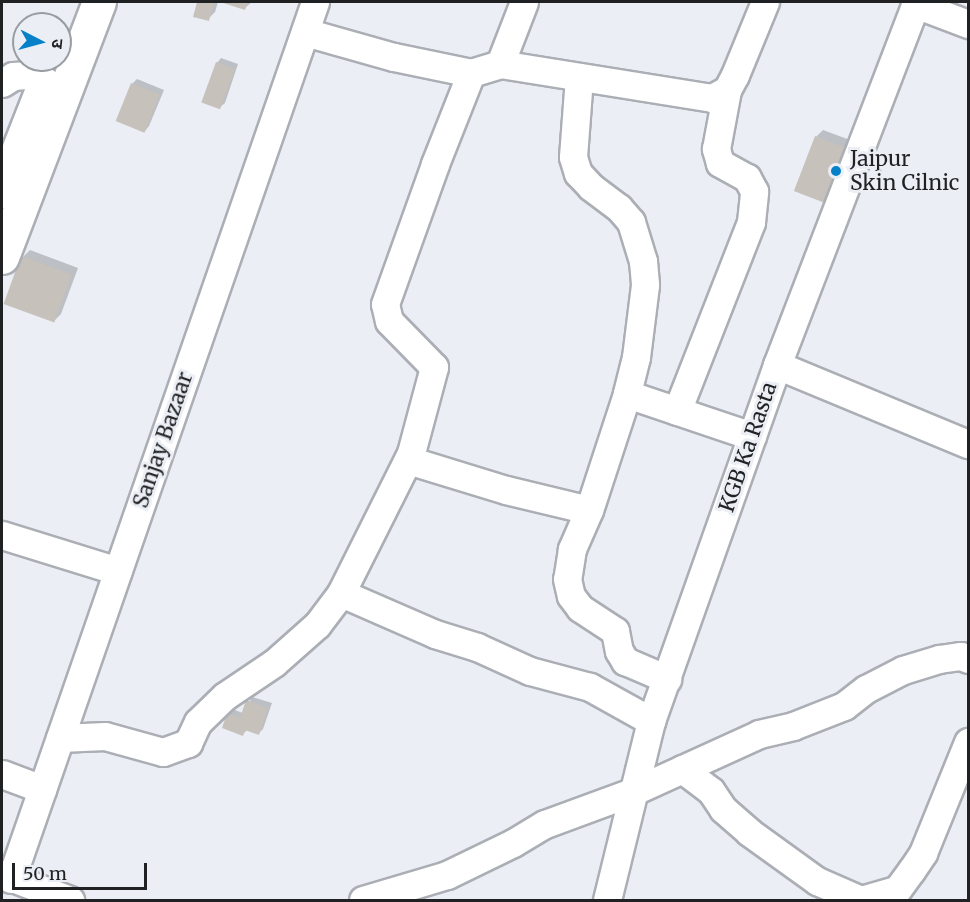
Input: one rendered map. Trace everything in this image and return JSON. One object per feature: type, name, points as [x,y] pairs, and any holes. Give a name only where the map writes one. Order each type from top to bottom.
[{"type":"highway","points":[[2,257],[99,2]]},
{"type":"highway","points":[[2,191],[49,72]]},
{"type":"street","name":"Sanjay Bazaar","points":[[6,877],[42,789],[315,2]]},
{"type":"street","points":[[500,64],[524,2]]},
{"type":"street","points":[[677,411],[751,222],[754,191],[747,178],[720,163],[716,148],[727,90],[765,2]]},
{"type":"street","points":[[915,3],[969,24]]},
{"type":"street","name":"KGB Ka Rasta","points":[[607,900],[651,722],[777,365],[915,3]]},
{"type":"street","points":[[305,32],[394,57],[471,73],[500,64],[712,98],[727,90]]},
{"type":"street","points":[[2,83],[13,76],[43,72]]},
{"type":"street","points":[[60,738],[105,736],[163,752],[188,743],[198,722],[225,696],[274,663],[317,625],[341,593],[408,460],[434,367],[389,321],[385,304],[435,164],[471,73]]},
{"type":"street","points":[[579,77],[573,157],[578,173],[631,222],[643,261],[645,285],[627,394],[590,510],[572,549],[567,579],[571,596],[580,608],[615,631],[619,651],[625,661],[667,679]]},
{"type":"street","points":[[777,365],[969,444]]},
{"type":"street","points":[[627,394],[752,436]]},
{"type":"street","points":[[408,460],[506,490],[590,510]]},
{"type":"street","points":[[2,535],[118,571]]},
{"type":"street","points":[[341,593],[407,623],[477,647],[530,671],[590,687],[651,722]]},
{"type":"street","points":[[363,900],[447,875],[513,843],[545,824],[632,792],[759,734],[794,726],[844,706],[866,689],[903,670],[939,659],[961,656],[969,659]]},
{"type":"street","points":[[682,769],[711,791],[723,809],[749,832],[817,881],[861,900],[897,890],[911,871],[923,853],[969,742]]},
{"type":"street","points":[[2,774],[42,789]]},
{"type":"street","points":[[6,877],[39,896],[70,900]]},
{"type":"building","points":[[197,2],[214,2],[209,21],[193,17]]},
{"type":"building","points":[[220,2],[248,2],[245,10]]},
{"type":"building","points":[[216,62],[235,69],[220,109],[201,102]]},
{"type":"building","points":[[131,83],[160,95],[144,133],[116,121]]},
{"type":"building","points":[[815,136],[855,151],[834,206],[794,191]]},
{"type":"building","points":[[21,256],[72,274],[54,322],[4,304]]},
{"type":"building","points":[[246,700],[268,708],[259,735],[245,730],[243,736],[222,728],[227,713],[240,718]]},
{"type":"place","name":"Jaipur Skin Cilnic","points":[[836,171]]}]
